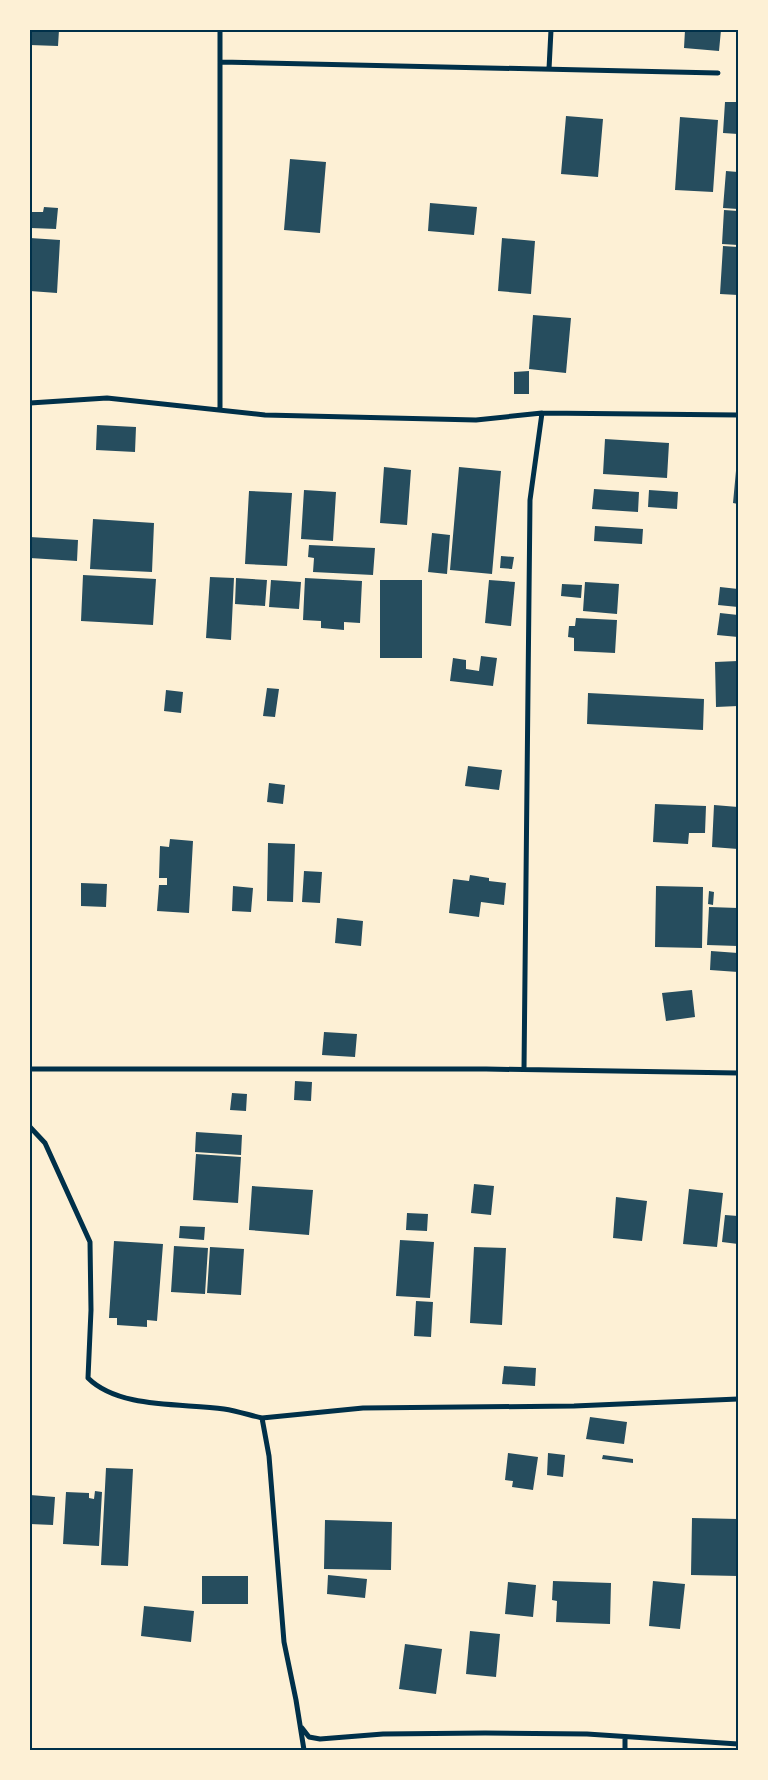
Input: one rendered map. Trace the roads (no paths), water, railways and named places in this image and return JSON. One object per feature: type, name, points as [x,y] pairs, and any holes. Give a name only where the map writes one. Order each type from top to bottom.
[{"type":"street","points":[[220,30],[220,410]]},
{"type":"street","points":[[549,69],[551,30]]},
{"type":"street","points":[[220,62],[718,73]]},
{"type":"street","points":[[30,403],[106,398],[265,415],[476,420],[542,413],[738,414]]},
{"type":"street","points":[[524,1069],[530,500],[542,413]]},
{"type":"street","points":[[30,1069],[524,1069],[738,1073]]},
{"type":"street","points":[[30,1127],[46,1143],[90,1242],[91,1310],[88,1378],[98,1388],[125,1398],[226,1409],[262,1418],[364,1408],[574,1406],[738,1399]]},
{"type":"street","points":[[262,1418],[269,1456],[284,1642],[302,1730],[309,1737],[383,1734],[587,1734],[738,1744]]},
{"type":"street","points":[[296,1700],[304,1750]]},
{"type":"street","points":[[625,1737],[625,1750]]}]
